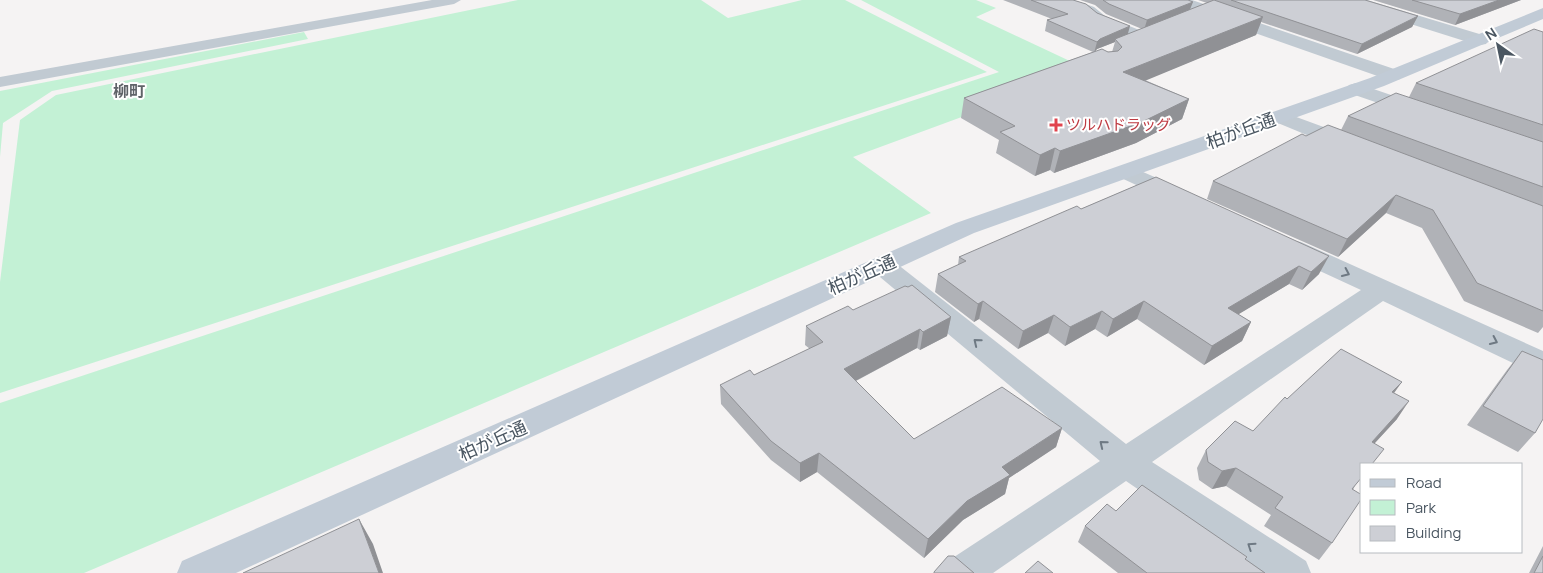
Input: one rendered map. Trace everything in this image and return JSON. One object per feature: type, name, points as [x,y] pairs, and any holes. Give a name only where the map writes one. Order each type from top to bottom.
[{"type":"street","points":[[1176,0],[1393,75]]},
{"type":"street","points":[[1350,0],[1480,40]]},
{"type":"street","name":"柏が丘通","points":[[196,573],[965,228],[1356,90],[1543,13]]},
{"type":"street","points":[[1356,90],[1440,119]]},
{"type":"street","points":[[1280,117],[1368,152]]},
{"type":"street","points":[[1128,172],[1200,206]]},
{"type":"street","points":[[1273,239],[1543,364]]},
{"type":"street","points":[[883,266],[1126,463],[1292,573]]},
{"type":"street","points":[[962,573],[1382,289]]},
{"type":"lane","points":[[0,82],[454,0]]},
{"type":"lane","points":[[1061,0],[1089,10],[1100,19],[1148,35],[1126,44]]},
{"type":"lane","points":[[1190,19],[1209,11]]},
{"type":"green space","points":[[518,0],[701,0],[728,18],[802,0],[845,0],[987,72],[0,393],[0,282],[20,120],[56,95]]},
{"type":"green space","points":[[861,0],[976,0],[996,8],[976,17],[1089,70],[853,157],[931,213],[84,573],[0,573],[0,403],[999,72]]},
{"type":"green space","points":[[304,32],[308,39],[52,91],[3,123],[0,157],[0,91]]},
{"type":"building","points":[[1031,0],[1073,0],[1086,4],[1097,13],[1130,26],[1097,42],[1047,20],[1068,14]]},
{"type":"building","points":[[1103,0],[1188,0],[1193,2],[1147,20]]},
{"type":"building","points":[[1214,0],[1263,17],[1123,72],[1189,99],[1142,122],[1060,151],[1055,148],[1040,155],[1000,132],[1015,126],[964,98],[1102,49],[1108,52],[1118,51],[1122,47],[1115,39]]},
{"type":"building","points":[[1231,0],[1365,0],[1418,16],[1362,44]]},
{"type":"building","points":[[1412,0],[1499,0],[1460,14]]},
{"type":"building","points":[[1534,29],[1543,32],[1543,125],[1416,83]]},
{"type":"building","points":[[1396,93],[1543,142],[1543,187],[1348,116]]},
{"type":"building","points":[[1328,125],[1543,206],[1543,311],[1477,283],[1433,210],[1396,195],[1347,239],[1213,181],[1302,134],[1306,136]]},
{"type":"building","points":[[1156,177],[1329,256],[1311,272],[1299,266],[1228,308],[1251,322],[1212,346],[1144,301],[1113,319],[1102,311],[1070,327],[1054,315],[1023,331],[983,301],[978,304],[938,274],[966,261],[959,257],[1077,206],[1081,209]]},
{"type":"building","points":[[912,285],[951,317],[923,332],[920,329],[844,369],[914,439],[1002,387],[1062,428],[1002,467],[1010,475],[967,501],[928,539],[819,453],[800,463],[771,441],[720,385],[750,370],[754,375],[823,342],[806,326],[848,306],[853,310],[905,286]]},
{"type":"building","points":[[1341,349],[1402,382],[1392,392],[1409,401],[1372,442],[1384,449],[1373,463],[1360,463],[1360,479],[1352,489],[1360,494],[1360,501],[1332,543],[1275,508],[1283,497],[1236,468],[1222,471],[1208,462],[1206,450],[1235,421],[1253,431],[1285,397],[1287,399]]},
{"type":"building","points":[[1522,351],[1543,360],[1543,419],[1535,433],[1483,406]]},
{"type":"building","points":[[1142,485],[1247,557],[1245,559],[1265,573],[1147,573],[1085,526],[1107,504],[1116,511]]},
{"type":"building","points":[[359,519],[379,573],[243,573]]},
{"type":"building","points":[[948,556],[954,556],[974,573],[934,573]]},
{"type":"building","points":[[1543,556],[1543,573],[1534,573]]},
{"type":"building","points":[[1038,561],[1053,573],[1025,573]]},
{"type":"place","name":"ツルハドラッグ","points":[[1056,125]]},
{"type":"district","name":"柳町","points":[[129,91]]}]
